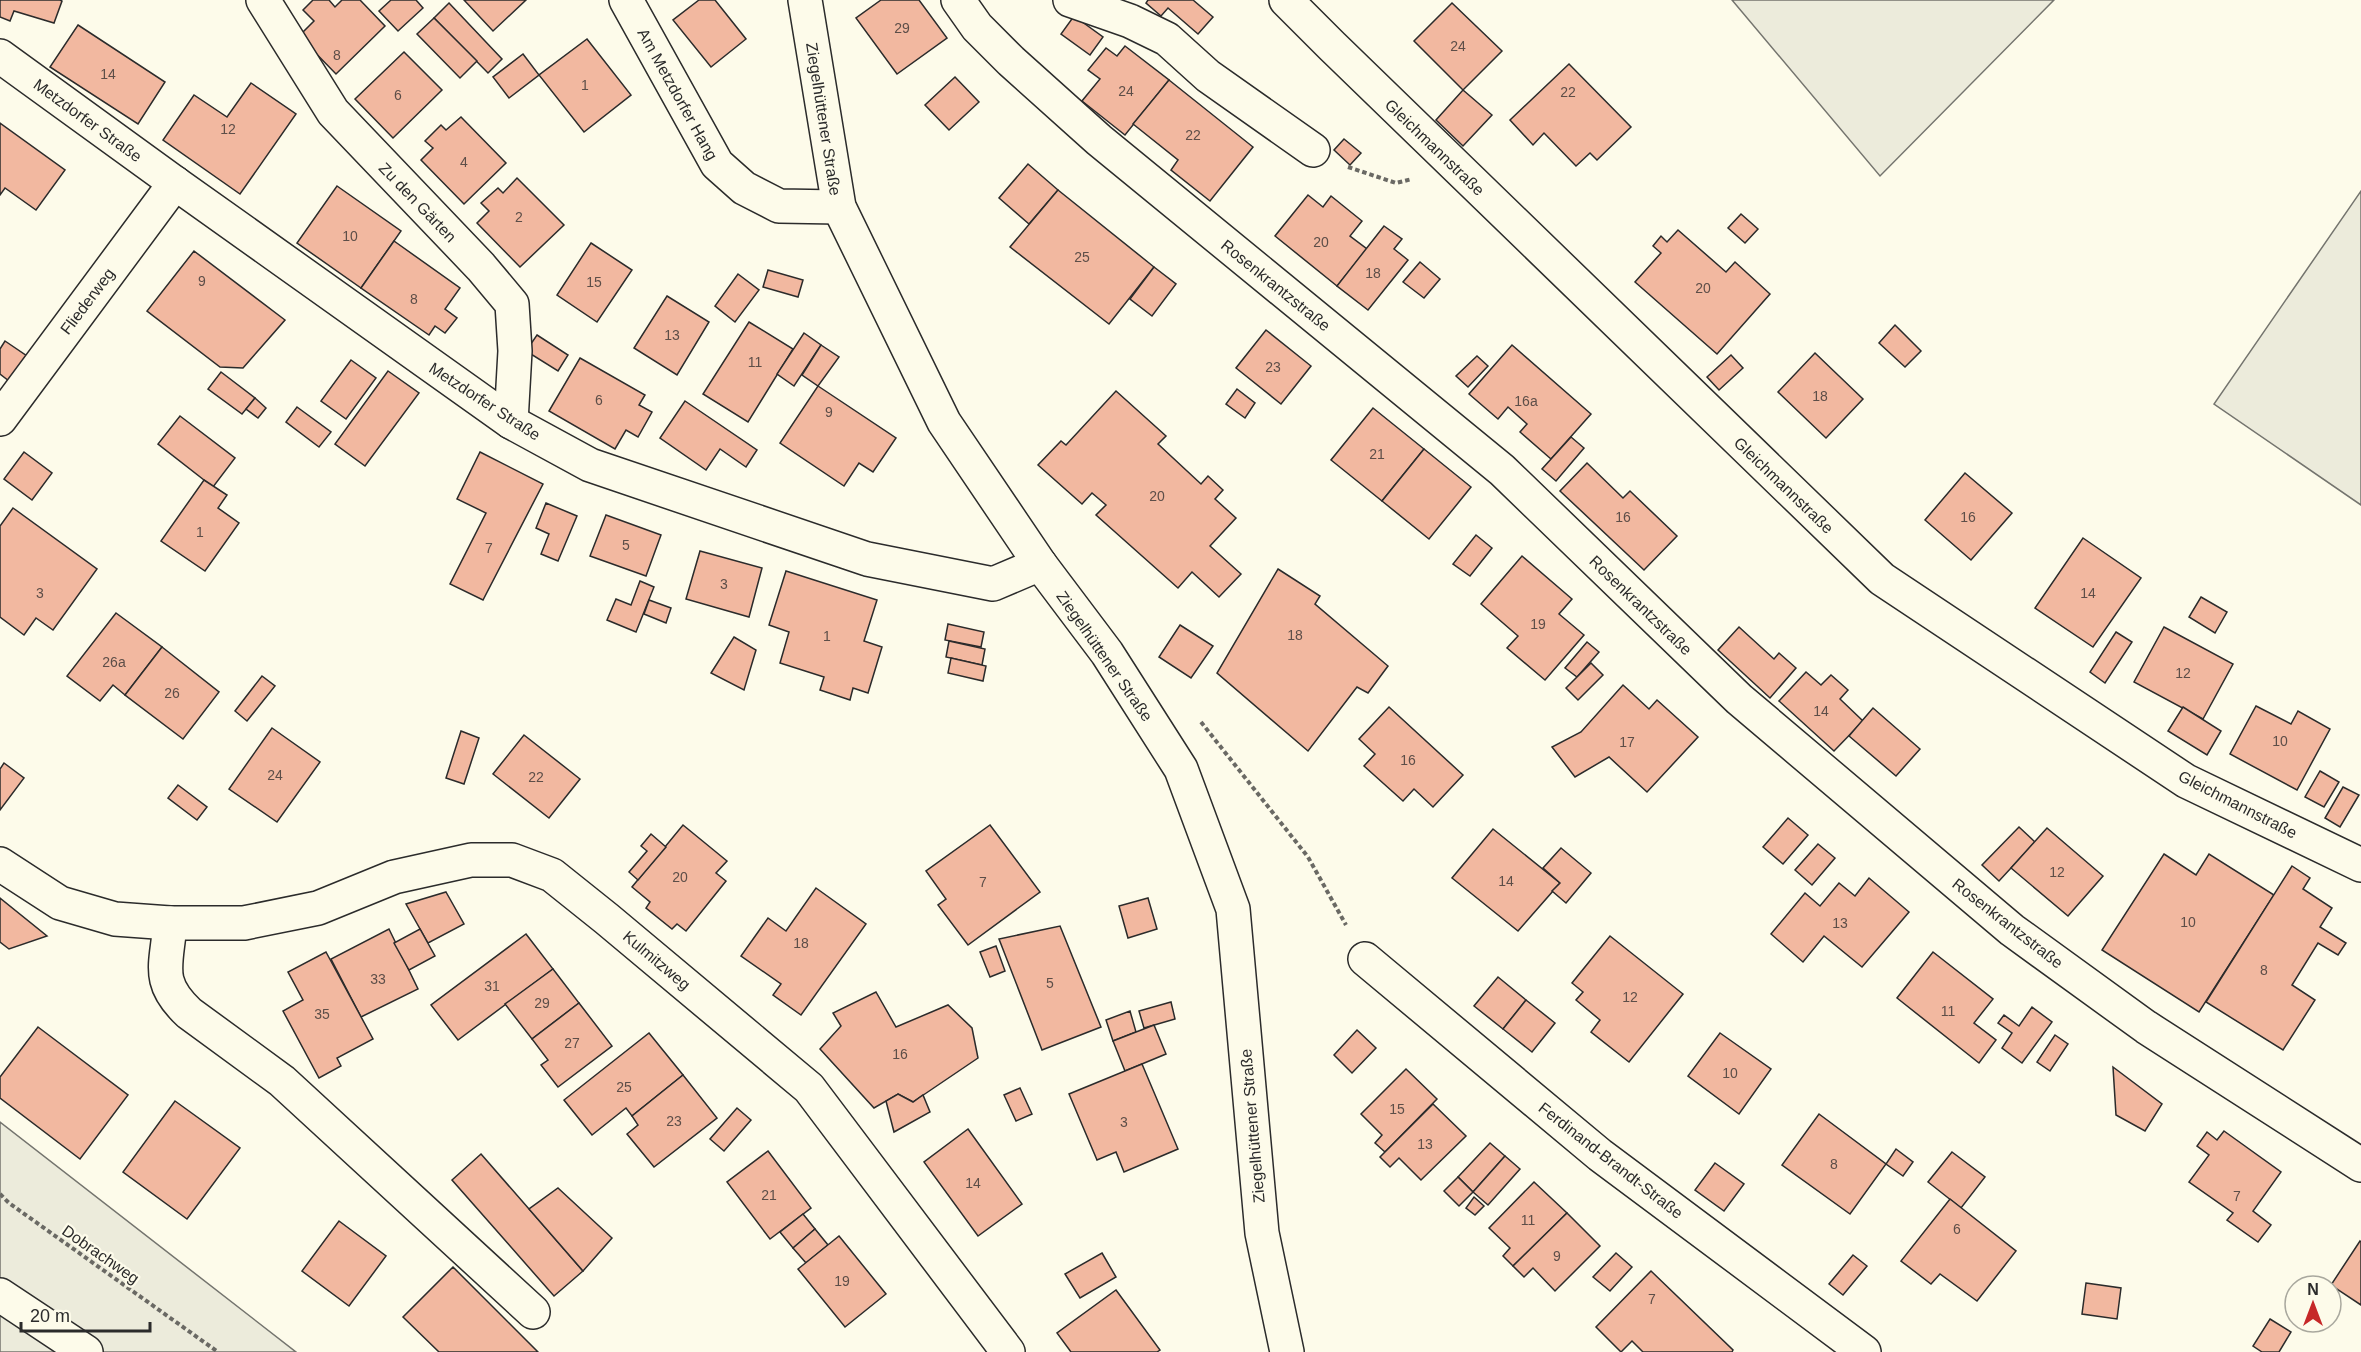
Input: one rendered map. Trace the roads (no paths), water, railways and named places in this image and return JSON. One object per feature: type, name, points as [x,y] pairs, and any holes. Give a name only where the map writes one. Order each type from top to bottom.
[{"type":"street","name":"Zu den Gärten","points":[[263,0],[333,112],[481,267],[512,304],[515,351],[511,422]]},
{"type":"street","name":"Am Metzdorfer Hang","points":[[626,0],[717,164],[744,188],[779,206],[838,207]]},
{"type":"street","name":"Ziegelhüttener Straße","points":[[805,0],[838,207],[944,422],[1040,564],[1107,653],[1181,769],[1233,909],[1262,1233],[1287,1352]]},
{"type":"street","name":"Rosenkrantzstraße","points":[[958,0],[977,27],[1011,62],[1099,140],[1502,470],[1739,699],[2012,930],[2146,1027],[2361,1165]]},
{"type":"street","points":[[1070,0],[1130,21],[1167,39],[1208,76],[1313,150]]},
{"type":"street","name":"Gleichmannstraße","points":[[1286,0],[1340,55],[1882,579],[2186,781],[2361,865]]},
{"type":"street","name":"Metzdorfer Straße","points":[[0,56],[511,422],[590,465],[867,559],[993,584],[1040,564]]},
{"type":"street","name":"Fliederweg","points":[[0,419],[175,183]]},
{"type":"street","name":"Kulmitzweg","points":[[0,864],[60,903],[115,918],[170,923],[244,923],[318,908],[394,877],[471,860],[512,860],[552,876],[607,918],[809,1089],[1008,1352]]},
{"type":"street","points":[[170,923],[164,977],[175,1000],[189,1013],[282,1081],[533,1312]]},
{"type":"street","name":"Ferdinand-Brandt-Straße","points":[[1365,959],[1600,1155],[1864,1352]]},
{"type":"street","points":[[0,1295],[86,1352]]}]
